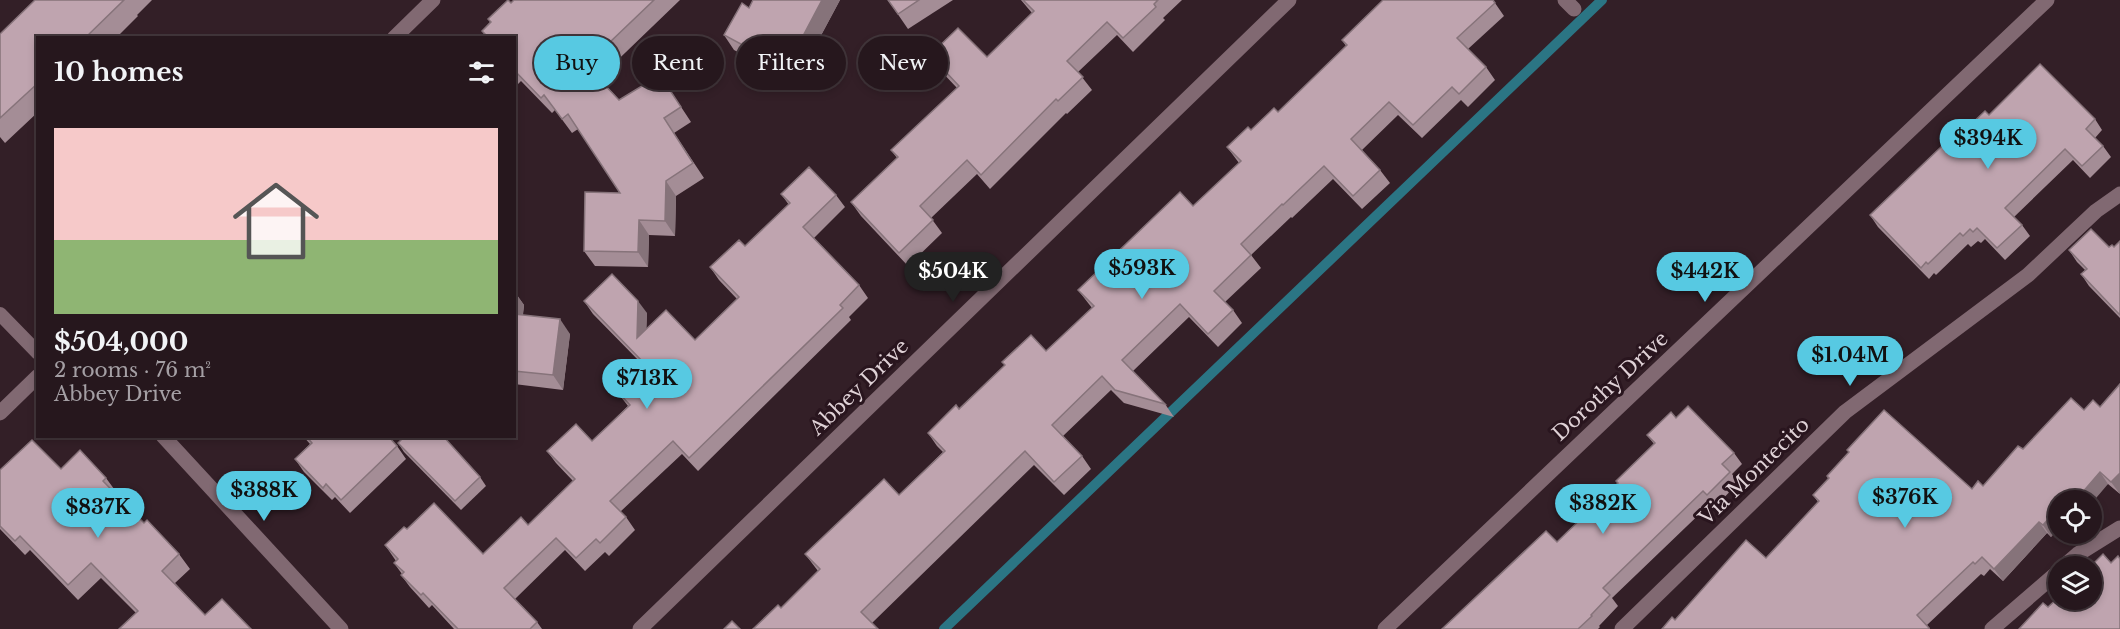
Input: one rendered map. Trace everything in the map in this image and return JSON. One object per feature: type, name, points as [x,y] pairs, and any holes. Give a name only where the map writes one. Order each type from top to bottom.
[{"type":"street","points":[[396,36],[433,0]]},
{"type":"street","name":"Abbey Drive","points":[[640,629],[1289,0]]},
{"type":"street","name":"Dorothy Drive","points":[[1385,629],[2048,0]]},
{"type":"street","name":"Via Montecito","points":[[1622,629],[1845,412],[2028,275],[2096,211],[2120,194]]},
{"type":"street","points":[[0,413],[36,378]]},
{"type":"street","points":[[165,438],[341,629]]},
{"type":"street","points":[[2076,556],[2120,528]]},
{"type":"street","points":[[1992,629],[2048,581]]},
{"type":"lane","points":[[0,314],[36,351]]},
{"type":"building","points":[[35,0],[124,0],[87,36],[36,36],[36,85],[0,118],[0,34]]},
{"type":"building","points":[[508,0],[511,3],[514,0],[654,0],[616,36],[534,36],[534,90],[610,90],[619,100],[635,90],[670,90],[681,107],[664,118],[693,163],[666,181],[665,221],[639,220],[638,252],[584,251],[585,192],[620,193],[568,114],[562,119],[544,95],[541,98],[516,72],[516,36],[483,36],[485,34],[482,31],[491,22],[488,19]]},
{"type":"building","points":[[753,0],[822,0],[803,36],[736,36],[736,41],[724,35],[742,3],[749,8]]},
{"type":"building","points":[[888,0],[919,0],[898,14]]},
{"type":"building","points":[[1023,0],[1158,0],[1154,4],[1156,7],[1123,38],[1107,22],[1067,61],[1083,77],[1058,101],[1056,99],[981,175],[967,160],[920,206],[933,220],[899,253],[851,202],[898,157],[891,150],[959,86],[948,74],[948,38],[958,28],[987,57],[1034,11]]},
{"type":"building","points":[[1383,0],[1493,0],[1495,3],[1457,38],[1486,67],[1459,94],[1452,87],[1413,125],[1389,102],[1351,139],[1380,170],[1353,196],[1324,166],[1282,204],[1241,244],[1251,255],[1214,291],[1233,310],[1208,334],[1180,304],[1122,360],[1165,404],[1115,390],[1102,376],[1052,425],[1082,456],[1054,482],[1025,451],[861,612],[878,629],[753,629],[778,605],[781,608],[820,569],[805,554],[884,479],[899,495],[945,451],[928,433],[956,405],[959,409],[1005,365],[1002,362],[1031,335],[1046,351],[1094,306],[1078,290],[1180,192],[1193,206],[1241,161],[1227,147],[1248,127],[1251,130],[1274,108],[1278,112],[1347,45],[1342,40]]},
{"type":"building","points":[[2040,64],[2095,119],[2086,129],[2103,146],[2082,166],[2065,149],[2005,208],[2022,225],[1997,248],[1977,228],[1973,232],[1970,229],[1963,236],[1960,233],[1921,268],[1870,215],[1942,146],[1945,149],[1985,111],[1989,115]]},
{"type":"building","points":[[809,167],[836,195],[803,227],[859,285],[840,305],[843,308],[689,458],[673,441],[610,501],[626,517],[600,543],[596,539],[576,558],[556,538],[504,588],[537,622],[530,629],[458,629],[423,593],[421,595],[401,575],[404,572],[394,563],[398,559],[385,545],[404,527],[407,529],[434,503],[483,554],[521,517],[528,525],[575,479],[547,451],[576,424],[592,441],[630,405],[614,388],[642,361],[584,301],[612,274],[638,301],[637,338],[666,310],[695,340],[739,297],[710,267],[739,240],[745,246],[790,203],[781,194]]},
{"type":"building","points":[[2091,229],[2109,247],[2112,245],[2114,247],[2120,241],[2120,315],[2081,274],[2087,269],[2069,250]]},
{"type":"building","points":[[516,314],[560,319],[553,375],[516,371]]},
{"type":"building","points":[[2120,384],[2120,473],[2111,482],[2100,472],[2084,490],[2048,490],[2048,519],[2043,525],[2039,522],[1994,569],[1982,557],[1975,564],[1973,562],[1917,615],[1928,629],[1662,629],[1672,617],[1675,620],[1746,540],[1766,558],[1819,501],[1813,495],[1849,452],[1847,450],[1884,410],[1972,489],[1978,481],[1983,486],[2018,446],[2023,449],[2071,398],[2084,410],[2093,400],[2100,407]]},
{"type":"building","points":[[1688,406],[1734,453],[1722,464],[1730,472],[1707,495],[1703,491],[1603,588],[1610,595],[1578,629],[1442,629],[1546,531],[1557,542],[1618,483],[1616,481],[1655,443],[1647,435],[1671,412],[1676,418]]},
{"type":"building","points":[[308,438],[390,438],[397,446],[341,500],[326,484],[323,488],[295,459],[312,443]]},
{"type":"building","points":[[403,438],[445,438],[480,477],[455,501],[398,443]]},
{"type":"building","points":[[32,440],[61,469],[80,450],[106,478],[103,481],[144,523],[147,520],[179,554],[162,571],[205,615],[222,599],[251,629],[119,629],[138,611],[91,563],[68,585],[20,536],[15,541],[0,526],[0,470]]},
{"type":"building","points":[[2103,554],[2111,563],[2118,556],[2120,559],[2120,629],[2019,629],[2043,603],[2048,610],[2102,610],[2101,556]]},
{"type":"building","points":[[732,621],[740,629],[724,629]]},
{"type":"waterway","points":[[944,629],[1602,0]]}]
